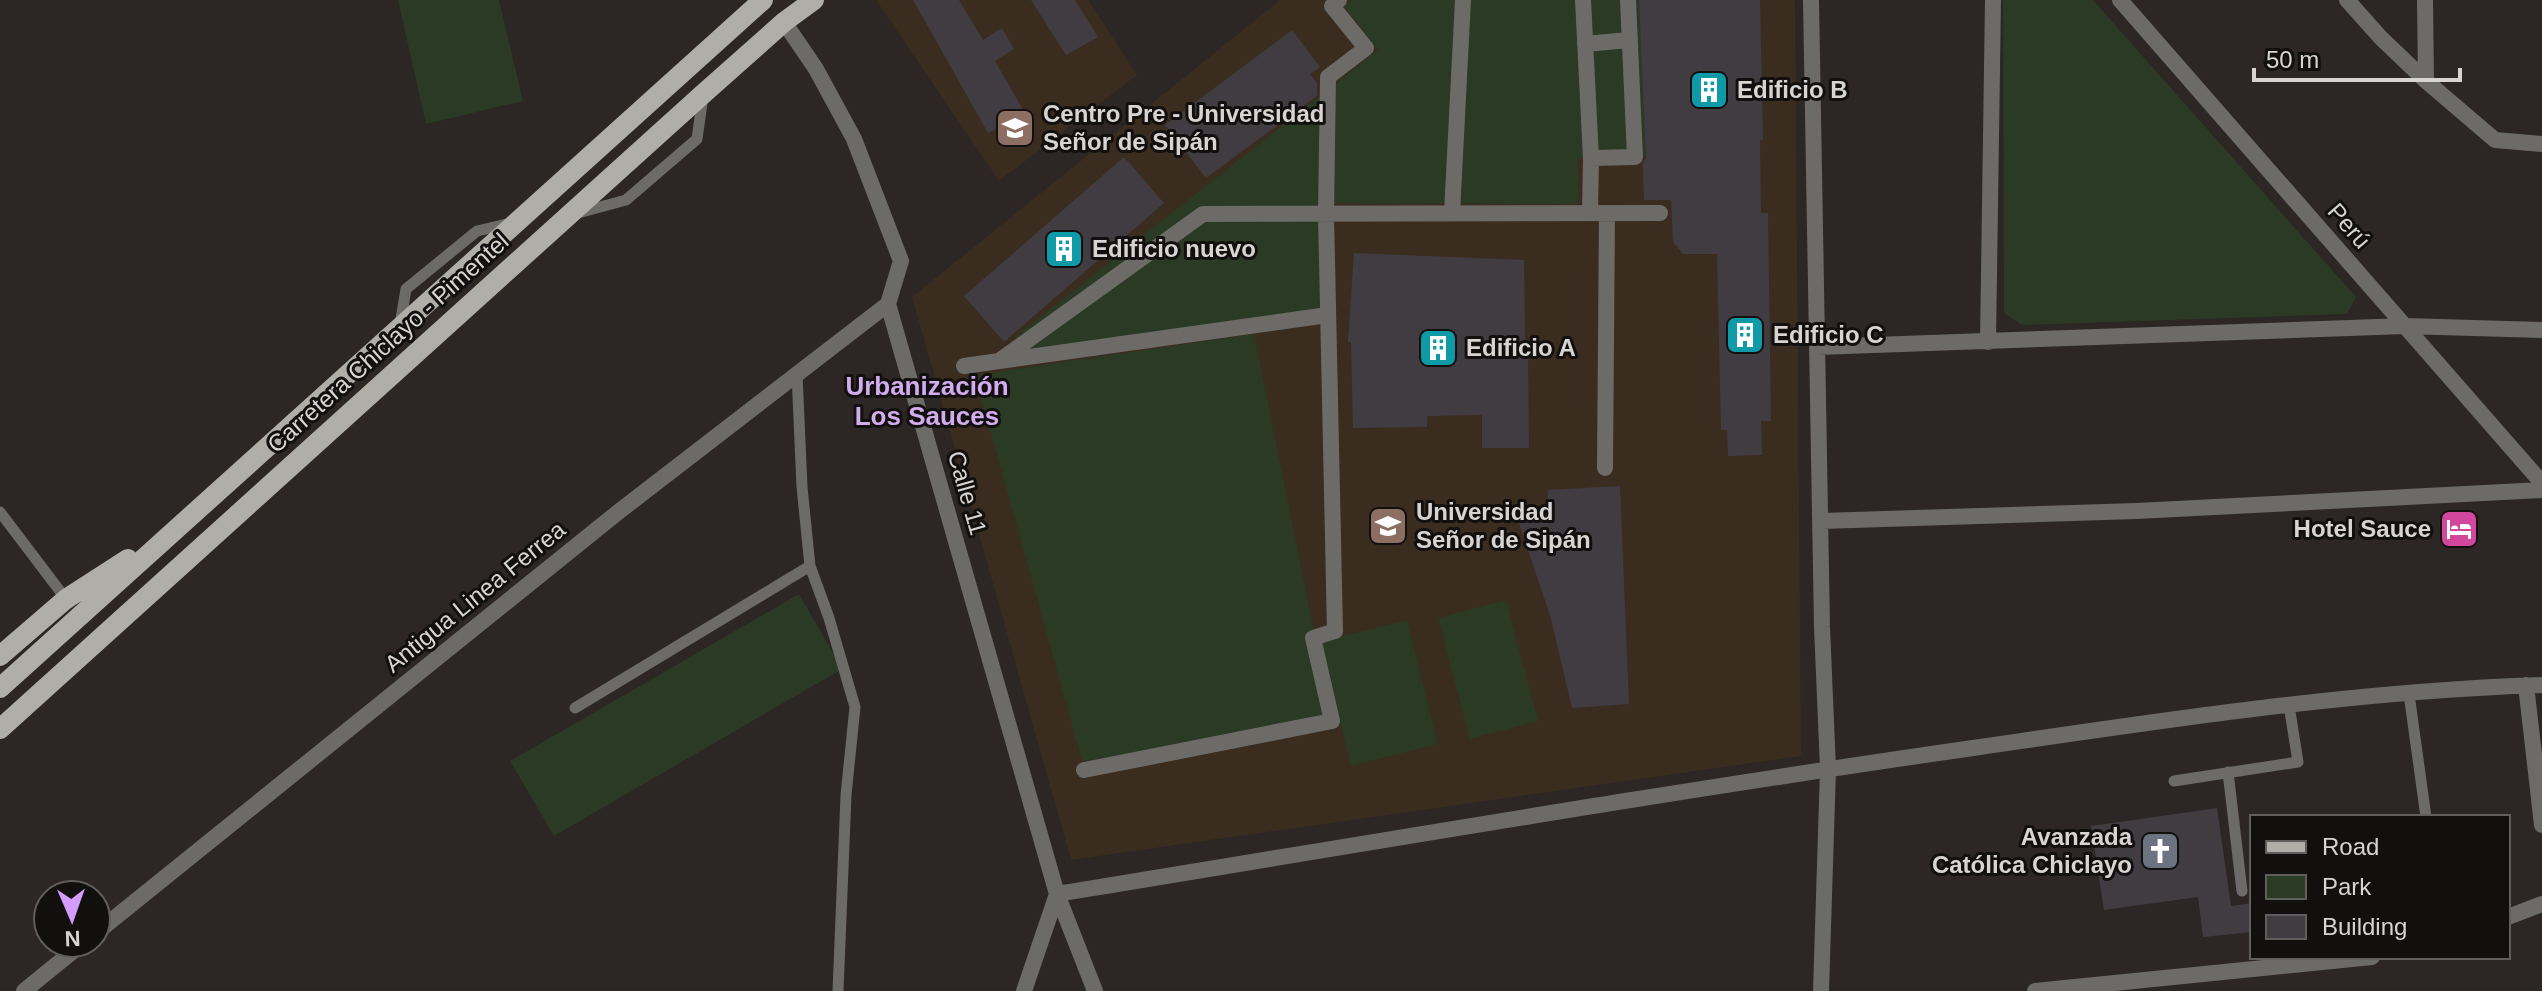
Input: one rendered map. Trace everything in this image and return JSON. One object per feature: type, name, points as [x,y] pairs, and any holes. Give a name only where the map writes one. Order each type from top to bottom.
[{"type":"main road","name":"Carretera Chiclayo - Pimentel","points":[[0,688],[763,0]]},
{"type":"main road","name":"Carretera Chiclayo - Pimentel","points":[[0,729],[703,94],[784,22],[814,0]]},
{"type":"main road","points":[[0,656],[66,599],[175,529]]},
{"type":"street","points":[[1084,770],[1332,721],[1313,638],[1335,631],[1326,214],[1328,77],[1366,48],[1332,6],[1339,0]]},
{"type":"street","points":[[1452,213],[1463,0]]},
{"type":"street","points":[[1583,0],[1591,158],[1590,213]]},
{"type":"street","points":[[1591,158],[1635,157],[1628,0]]},
{"type":"street","points":[[1811,0],[1828,769],[1821,991]]},
{"type":"street","points":[[1988,342],[1993,0]]},
{"type":"street","name":"Perú","points":[[2120,0],[2542,483]]},
{"type":"street","points":[[2347,0],[2426,81],[2495,140],[2542,144]]},
{"type":"street","points":[[2425,0],[2426,81]]},
{"type":"street","points":[[784,22],[816,69],[854,139],[901,261],[888,304]]},
{"type":"street","points":[[1585,44],[1629,40]]},
{"type":"street","points":[[1605,468],[1607,213]]},
{"type":"street","points":[[999,361],[1203,214],[1660,213]]},
{"type":"street","name":"Antigua Linea Ferrea","points":[[112,920],[617,513],[888,304]]},
{"type":"street","name":"Calle 11","points":[[888,304],[1057,894],[1095,991]]},
{"type":"street","points":[[964,366],[1328,315]]},
{"type":"street","points":[[1818,347],[2405,326],[2542,330]]},
{"type":"street","points":[[1821,521],[2137,511],[2542,490]]},
{"type":"street","points":[[1024,991],[1057,894],[1828,769],[2289,705],[2500,685],[2534,685],[2542,825]]},
{"type":"street","points":[[2510,916],[2542,904]]},
{"type":"street","points":[[24,991],[63,959]]},
{"type":"street","points":[[2035,991],[2352,959]]},
{"type":"lane","points":[[569,215],[626,200],[697,139],[703,94]]},
{"type":"lane","points":[[797,374],[802,487],[810,566],[855,707],[846,795],[838,991]]},
{"type":"lane","points":[[0,512],[79,616]]},
{"type":"lane","points":[[575,708],[810,566]]},
{"type":"lane","points":[[2409,694],[2426,815]]},
{"type":"lane","points":[[2174,781],[2298,762],[2289,705]]},
{"type":"lane","points":[[2228,772],[2242,891]]},
{"type":"shaded area","name":"Centro Pre - Universidad Señor de Sipán","points":[[876,0],[1088,0],[1137,75],[999,181]]},
{"type":"shaded area","name":"Universidad Señor de Sipán","points":[[1280,0],[1795,0],[1801,756],[1071,860],[912,297]]},
{"type":"green space","points":[[398,0],[499,0],[523,101],[426,124]]},
{"type":"green space","points":[[1352,0],[1642,0],[1653,156],[1578,159],[1578,204],[1319,203],[1320,309],[1034,349],[1015,337],[1378,50],[1344,6]]},
{"type":"green space","points":[[2003,0],[2093,0],[2356,297],[2347,314],[2022,325],[2004,313]]},
{"type":"green space","points":[[1254,334],[1332,721],[1082,761],[975,375]]},
{"type":"green space","points":[[799,594],[842,669],[554,836],[510,761]]},
{"type":"green space","points":[[1506,600],[1538,721],[1470,739],[1438,618]]},
{"type":"green space","points":[[1407,620],[1438,744],[1351,766],[1320,642]]},
{"type":"building","points":[[913,0],[959,0],[983,40],[1002,28],[1014,49],[995,61],[1026,115],[988,133]]},
{"type":"building","points":[[1031,0],[1075,0],[1098,37],[1066,55]]},
{"type":"building","points":[[1639,0],[1760,0],[1761,213],[1768,213],[1771,421],[1761,421],[1762,455],[1728,456],[1727,430],[1721,430],[1717,254],[1683,254],[1673,242],[1671,200],[1644,200],[1643,164],[1646,157]]},
{"type":"building","points":[[1292,30],[1320,67],[1310,74],[1317,83],[1317,96],[1206,178],[1165,125]]},
{"type":"building","name":"Edificio nuevo","points":[[1124,157],[1164,203],[1004,342],[964,296]]},
{"type":"building","name":"Edificio A","points":[[1354,253],[1524,260],[1529,448],[1482,448],[1482,415],[1427,416],[1427,427],[1353,428],[1351,342],[1348,342]]},
{"type":"building","points":[[1620,486],[1629,704],[1572,708],[1550,615],[1516,515],[1547,512],[1548,490]]},
{"type":"building","points":[[2217,808],[2231,906],[2250,903],[2250,932],[2203,937],[2198,897],[2104,910],[2091,826]]},
{"type":"place","name":"Edificio B","points":[[1709,90]]},
{"type":"place","name":"Centro Pre - Universidad Señor de Sipán","points":[[1015,128]]},
{"type":"place","name":"Edificio nuevo","points":[[1064,249]]},
{"type":"place","name":"Edificio C","points":[[1745,335]]},
{"type":"place","name":"Edificio A","points":[[1438,348]]},
{"type":"place","name":"Universidad Señor de Sipán","points":[[1388,526]]},
{"type":"place","name":"Hotel Sauce","points":[[2459,529]]},
{"type":"place","name":"Avanzada Católica Chiclayo","points":[[2160,851]]},
{"type":"district","name":"Urbanización Los Sauces","points":[[927,401]]}]
